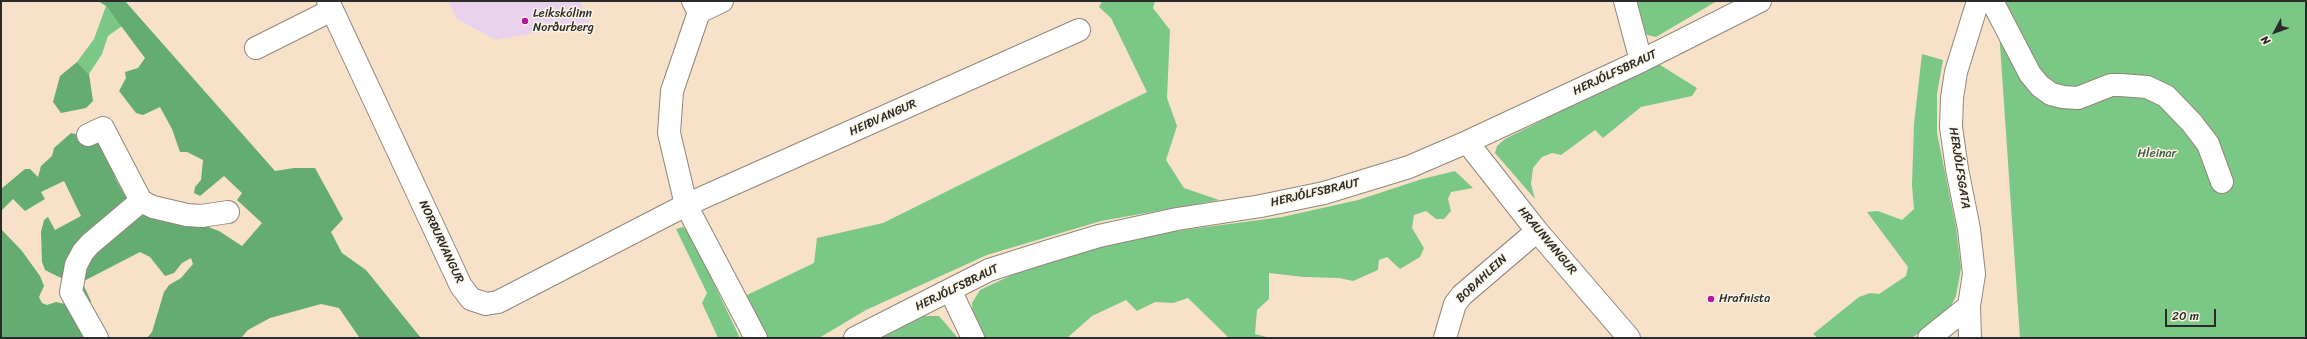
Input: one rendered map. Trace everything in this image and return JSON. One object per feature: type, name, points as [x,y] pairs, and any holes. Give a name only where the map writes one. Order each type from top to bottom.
[{"type":"street","points":[[722,1],[696,7],[672,91],[669,133],[686,205],[756,338]]},
{"type":"street","points":[[1625,1],[1642,61]]},
{"type":"street","name":"HERJÓLFSBRAUT","points":[[855,338],[989,270],[1099,236],[1176,219],[1261,206],[1329,192],[1409,167],[1467,142],[1642,61],[1760,1]]},
{"type":"street","name":"HERJÓLFSGATA","points":[[1970,338],[1969,306],[1974,274],[1969,229],[1957,169],[1951,127],[1952,98],[1956,72],[1978,1]]},
{"type":"street","points":[[1992,1],[2030,74],[2040,86],[2051,94],[2063,97],[2078,98],[2111,85],[2120,84],[2146,87],[2166,96],[2192,123],[2208,144],[2222,182]]},
{"type":"street","name":"NORÐURVANGUR","points":[[256,48],[330,6],[461,286],[471,298],[486,304],[498,302],[686,205]]},
{"type":"street","name":"HEIÐVANGUR","points":[[686,205],[1079,30]]},
{"type":"street","points":[[88,136],[103,128],[141,201],[153,207],[187,215],[201,216],[228,212]]},
{"type":"street","name":"HRAUNVANGUR","points":[[1467,142],[1537,231],[1629,338]]},
{"type":"street","points":[[98,338],[71,292],[76,265],[83,252],[141,201]]},
{"type":"street","name":"BOÐAHLEIN","points":[[1445,338],[1455,304],[1462,295],[1537,231]]},
{"type":"street","points":[[950,290],[974,338]]},
{"type":"street","points":[[1929,338],[1969,306]]},
{"type":"shaded area","name":"Leikskólinn Norðurberg","points":[[448,1],[580,1],[590,23],[496,40],[457,19]]},
{"type":"green space","points":[[98,1],[125,1],[275,171],[294,168],[315,168],[343,219],[331,232],[342,253],[366,270],[421,338],[359,337],[339,308],[321,304],[270,318],[248,330],[241,338],[147,338],[152,332],[164,292],[169,285],[181,278],[193,264],[191,258],[182,263],[174,273],[165,276],[150,257],[140,252],[82,282],[91,301],[88,308],[63,279],[45,270],[42,262],[41,232],[44,220],[48,217],[55,230],[81,216],[64,181],[41,192],[45,199],[25,211],[13,199],[1,211],[1,189],[25,169],[30,169],[38,177],[41,166],[52,156],[54,148],[71,133],[98,140],[116,160],[115,178],[130,204],[133,220],[143,215],[195,222],[219,231],[242,246],[262,223],[237,200],[242,193],[224,176],[200,196],[194,193],[195,187],[201,180],[203,160],[187,152],[180,152],[172,129],[160,107],[143,115],[136,113],[119,91],[126,78],[125,72],[138,68],[145,58],[106,6]]},
{"type":"green space","points":[[1102,1],[1155,1],[1153,8],[1170,30],[1167,98],[1177,126],[1166,160],[1184,188],[1219,200],[1101,221],[987,255],[866,310],[819,338],[765,338],[743,297],[814,263],[817,238],[883,223],[1147,92],[1111,18],[1099,7]]},
{"type":"green space","points":[[1636,1],[1717,1],[1656,37],[1647,35],[1643,28]]},
{"type":"green space","name":"Hleinar","points":[[1997,1],[2306,1],[2306,338],[2020,338]]},
{"type":"green space","points":[[106,6],[122,26],[108,36],[102,54],[89,74],[77,62],[94,39]]},
{"type":"green space","points":[[1922,54],[1943,60],[1937,94],[1937,133],[1956,227],[1961,268],[1956,296],[1948,312],[1912,338],[1818,338],[1813,334],[1859,297],[1870,293],[1879,294],[1906,276],[1908,267],[1867,212],[1878,211],[1902,220],[1914,209],[1912,185],[1914,124]]},
{"type":"green space","points":[[77,62],[89,74],[93,101],[86,108],[61,113],[53,102],[60,76]]},
{"type":"green space","points":[[1657,63],[1697,88],[1692,96],[1641,107],[1603,138],[1595,130],[1561,155],[1552,153],[1542,157],[1533,168],[1531,184],[1535,199],[1495,153],[1497,146],[1505,139]]},
{"type":"green space","points":[[1455,171],[1473,188],[1451,192],[1448,199],[1451,211],[1444,219],[1436,219],[1426,211],[1414,215],[1412,228],[1424,248],[1420,257],[1400,269],[1387,257],[1379,260],[1378,270],[1353,281],[1339,278],[1304,277],[1269,273],[1269,299],[1257,310],[1255,334],[1270,338],[1229,338],[1188,298],[1173,303],[1155,302],[1137,311],[1126,300],[1092,316],[1067,338],[981,338],[973,321],[972,303],[980,290],[1029,267],[1079,250],[1176,231],[1282,217],[1358,200],[1422,179]]},
{"type":"green space","points":[[683,227],[690,234],[740,338],[718,338],[702,303],[707,293],[676,229]]},
{"type":"green space","points":[[1,229],[22,251],[40,276],[44,286],[39,297],[42,303],[47,305],[56,302],[65,304],[88,338],[1,338]]},
{"type":"green space","points":[[921,316],[939,316],[958,338],[881,338]]},
{"type":"place","name":"Leikskólinn Norðurberg","points":[[525,21]]},
{"type":"place","name":"Hrafnista","points":[[1711,299]]}]
